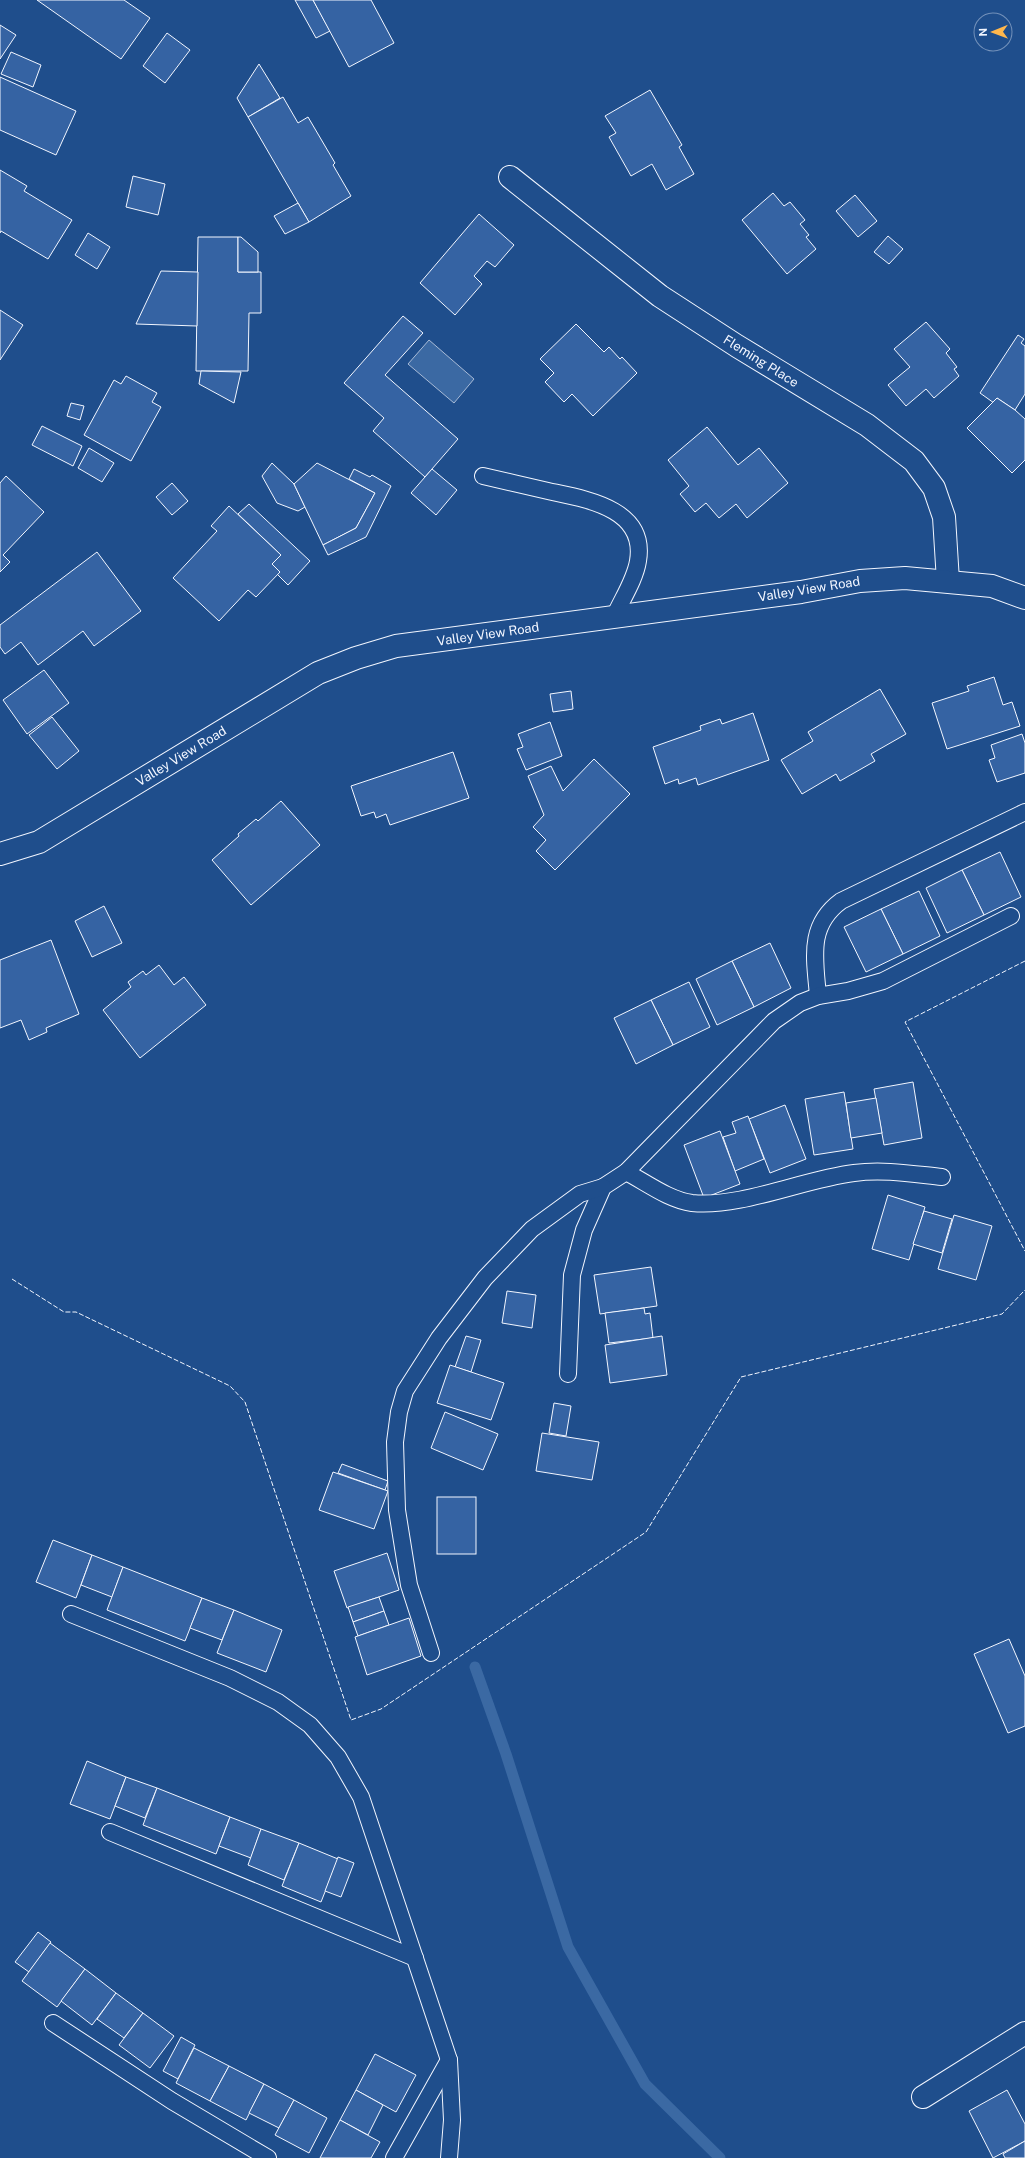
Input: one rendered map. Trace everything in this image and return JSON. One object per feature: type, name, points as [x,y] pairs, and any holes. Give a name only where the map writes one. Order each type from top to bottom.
[{"type":"street","name":"Fleming Place","points":[[510,177],[660,296],[737,346],[867,425],[914,461],[934,488],[944,517],[948,581]]},
{"type":"street","name":"Valley View Road","points":[[0,854],[39,842],[318,672],[356,658],[396,646],[801,592],[860,581],[905,578],[948,581],[992,586],[1025,598]]},
{"type":"street","points":[[923,2097],[1025,2033]]},
{"type":"lane","points":[[483,476],[600,503],[624,518],[637,535],[638,560],[631,582],[614,617]]},
{"type":"lane","points":[[818,996],[815,954],[817,934],[823,918],[829,909],[841,901],[1025,812]]},
{"type":"lane","points":[[431,1653],[409,1585],[397,1510],[395,1442],[399,1412],[405,1391],[439,1338],[485,1278],[532,1229],[580,1194],[603,1187],[626,1172],[774,1020],[800,1003],[818,996],[854,990],[883,981],[1011,916]]},
{"type":"lane","points":[[626,1172],[675,1199],[709,1203],[729,1201],[853,1173],[886,1171],[942,1177]]},
{"type":"lane","points":[[568,1374],[572,1275],[584,1230],[603,1187]]},
{"type":"lane","points":[[71,1614],[230,1678],[278,1702],[310,1725],[338,1757],[361,1797],[449,2060],[452,2120],[449,2158]]},
{"type":"lane","points":[[110,1832],[415,1958]]},
{"type":"lane","points":[[53,2023],[172,2102],[268,2158]]},
{"type":"lane","points":[[394,2158],[449,2060]]},
{"type":"water","points":[[429,340],[474,379],[454,403],[408,364]]},
{"type":"building","points":[[37,0],[124,0],[150,18],[121,59]]},
{"type":"building","points":[[295,0],[313,0],[330,31],[316,38]]},
{"type":"building","points":[[313,0],[371,0],[394,43],[349,67]]},
{"type":"building","points":[[0,25],[16,35],[0,59]]},
{"type":"building","points":[[167,33],[190,50],[165,83],[143,66]]},
{"type":"building","points":[[11,52],[41,65],[33,87],[1,74]]},
{"type":"building","points":[[259,64],[280,98],[248,117],[237,98]]},
{"type":"building","points":[[0,77],[76,111],[56,155],[0,130]]},
{"type":"building","points":[[650,90],[682,145],[679,147],[694,174],[666,190],[652,164],[631,176],[609,137],[616,133],[605,116]]},
{"type":"building","points":[[283,97],[298,123],[308,117],[335,163],[333,165],[351,196],[309,222],[248,117]]},
{"type":"building","points":[[0,170],[27,186],[24,191],[72,220],[48,259],[1,231],[0,233]]},
{"type":"building","points":[[133,176],[165,184],[158,215],[126,207]]},
{"type":"building","points":[[773,193],[784,206],[790,202],[805,220],[800,224],[809,235],[806,237],[816,249],[787,274],[742,220]]},
{"type":"building","points":[[855,195],[877,221],[858,237],[836,211]]},
{"type":"building","points":[[298,203],[309,222],[285,234],[274,216]]},
{"type":"building","points":[[479,214],[514,245],[495,267],[487,261],[474,276],[482,284],[455,315],[420,283]]},
{"type":"building","points":[[88,233],[110,247],[97,269],[75,255]]},
{"type":"building","points":[[888,236],[903,249],[889,264],[874,252]]},
{"type":"building","points":[[198,237],[238,237],[238,272],[261,272],[261,313],[249,313],[248,371],[196,371]]},
{"type":"building","points":[[238,237],[241,237],[258,252],[258,272],[238,272]]},
{"type":"building","points":[[161,271],[198,272],[197,326],[136,324]]},
{"type":"building","points":[[0,310],[23,325],[0,360]]},
{"type":"building","points":[[403,316],[423,333],[385,375],[458,439],[425,477],[373,431],[384,418],[344,383]]},
{"type":"building","points":[[926,322],[950,349],[946,353],[957,367],[954,369],[959,376],[934,398],[926,389],[906,406],[888,385],[910,367],[894,349]]},
{"type":"building","points":[[576,324],[604,352],[609,347],[620,359],[622,357],[637,373],[593,416],[572,394],[564,402],[545,382],[554,373],[540,359]]},
{"type":"building","points":[[1018,335],[1024,339],[1021,343],[1025,346],[1025,394],[1015,410],[997,398],[994,403],[980,393]]},
{"type":"building","points":[[201,371],[241,372],[234,403],[199,384]]},
{"type":"building","points":[[126,376],[157,393],[152,402],[161,407],[131,461],[84,435],[114,380],[121,384]]},
{"type":"building","points":[[997,398],[1025,419],[1025,460],[1012,473],[967,428]]},
{"type":"building","points":[[71,403],[84,406],[80,420],[67,416]]},
{"type":"building","points":[[42,426],[82,446],[73,466],[32,445]]},
{"type":"building","points":[[707,427],[738,465],[759,448],[788,483],[747,518],[736,504],[719,518],[706,503],[695,512],[680,494],[689,486],[668,460]]},
{"type":"building","points":[[89,448],[114,463],[102,482],[78,468]]},
{"type":"building","points":[[272,463],[294,484],[305,507],[298,511],[277,503],[262,476]]},
{"type":"building","points":[[317,463],[375,493],[356,528],[323,545],[294,484]]},
{"type":"building","points":[[354,469],[370,477],[372,475],[391,486],[366,537],[328,555],[323,545],[356,528],[375,493],[349,479]]},
{"type":"building","points":[[432,469],[457,490],[436,515],[411,493]]},
{"type":"building","points":[[6,476],[44,512],[3,555],[10,562],[0,572],[0,483]]},
{"type":"building","points":[[172,483],[188,501],[172,515],[156,497]]},
{"type":"building","points":[[249,504],[310,561],[288,585],[277,574],[280,572],[272,564],[281,555],[238,514]]},
{"type":"building","points":[[229,506],[281,555],[272,564],[280,572],[256,597],[248,590],[219,621],[173,578],[217,531],[211,526]]},
{"type":"building","points":[[97,552],[141,611],[94,646],[83,631],[38,665],[21,642],[5,654],[0,647],[0,625]]},
{"type":"building","points":[[44,670],[69,703],[27,734],[3,700]]},
{"type":"building","points":[[994,677],[1003,705],[1012,702],[1020,726],[947,749],[932,703],[969,691],[967,686]]},
{"type":"building","points":[[880,689],[906,734],[871,754],[875,761],[840,781],[836,774],[802,794],[781,760],[813,741],[808,732]]},
{"type":"building","points":[[571,691],[573,709],[553,712],[550,694]]},
{"type":"building","points":[[753,713],[769,760],[698,785],[696,778],[679,784],[678,779],[665,784],[653,747],[701,730],[700,726],[720,719],[722,724]]},
{"type":"building","points":[[52,717],[79,751],[57,769],[29,735]]},
{"type":"building","points":[[550,722],[562,756],[526,770],[517,749],[523,747],[518,734]]},
{"type":"building","points":[[1022,734],[1025,743],[1025,773],[997,782],[989,760],[995,758],[991,745]]},
{"type":"building","points":[[453,752],[469,798],[390,825],[386,814],[376,818],[374,812],[361,816],[351,786]]},
{"type":"building","points":[[594,759],[630,794],[555,870],[536,851],[546,840],[533,827],[544,815],[528,776],[551,766],[563,791]]},
{"type":"building","points":[[281,801],[320,845],[251,905],[212,860],[239,836],[238,834],[256,819],[258,821]]},
{"type":"building","points":[[1000,852],[1021,897],[984,915],[962,870]]},
{"type":"building","points":[[962,870],[984,915],[947,933],[926,888]]},
{"type":"building","points":[[919,891],[940,936],[903,954],[881,909]]},
{"type":"building","points":[[104,906],[122,943],[92,957],[75,921]]},
{"type":"building","points":[[881,909],[903,954],[866,972],[844,927]]},
{"type":"building","points":[[51,940],[79,1014],[46,1028],[47,1032],[29,1040],[21,1020],[0,1028],[0,960]]},
{"type":"building","points":[[770,943],[791,988],[754,1007],[732,961]]},
{"type":"building","points":[[732,961],[754,1007],[717,1025],[696,979]]},
{"type":"building","points":[[159,965],[174,985],[184,977],[206,1005],[140,1058],[103,1010],[131,987],[128,982],[143,971],[146,975]]},
{"type":"building","points":[[689,982],[710,1027],[673,1045],[651,1000]]},
{"type":"building","points":[[651,1000],[673,1045],[636,1064],[614,1018]]},
{"type":"building","points":[[913,1082],[922,1138],[884,1145],[874,1089]]},
{"type":"building","points":[[844,1092],[853,1149],[814,1155],[805,1099]]},
{"type":"building","points":[[876,1098],[882,1133],[851,1138],[846,1103]]},
{"type":"building","points":[[785,1105],[806,1159],[770,1173],[749,1119]]},
{"type":"building","points":[[748,1116],[764,1159],[735,1171],[723,1137],[736,1133],[732,1122]]},
{"type":"building","points":[[720,1131],[740,1184],[704,1198],[684,1145]]},
{"type":"building","points":[[888,1195],[925,1207],[909,1260],[872,1249]]},
{"type":"building","points":[[924,1211],[952,1219],[942,1253],[913,1244]]},
{"type":"building","points":[[954,1215],[992,1226],[976,1280],[938,1269]]},
{"type":"building","points":[[651,1267],[657,1306],[600,1314],[594,1275]]},
{"type":"building","points":[[507,1291],[536,1295],[532,1328],[502,1323]]},
{"type":"building","points":[[644,1308],[645,1314],[650,1313],[653,1338],[609,1343],[605,1313]]},
{"type":"building","points":[[466,1336],[481,1340],[471,1372],[455,1367]]},
{"type":"building","points":[[662,1336],[667,1375],[610,1383],[605,1345]]},
{"type":"building","points":[[450,1365],[504,1383],[491,1420],[437,1403]]},
{"type":"building","points":[[554,1403],[571,1406],[566,1436],[549,1433]]},
{"type":"building","points":[[445,1412],[498,1434],[483,1470],[431,1448]]},
{"type":"building","points":[[542,1433],[599,1442],[592,1480],[536,1471]]},
{"type":"building","points":[[342,1464],[388,1481],[385,1490],[338,1473]]},
{"type":"building","points":[[333,1472],[388,1491],[374,1529],[319,1510]]},
{"type":"building","points":[[437,1497],[476,1497],[476,1554],[437,1554]]},
{"type":"building","points":[[53,1540],[92,1555],[76,1598],[36,1582]]},
{"type":"building","points":[[387,1553],[399,1590],[347,1608],[334,1571]]},
{"type":"building","points":[[92,1555],[123,1567],[112,1597],[81,1585]]},
{"type":"building","points":[[123,1567],[202,1598],[185,1641],[107,1610]]},
{"type":"building","points":[[379,1597],[384,1611],[353,1622],[348,1607]]},
{"type":"building","points":[[202,1598],[234,1610],[222,1640],[190,1628]]},
{"type":"building","points":[[234,1610],[282,1630],[266,1672],[217,1653]]},
{"type":"building","points":[[384,1611],[389,1625],[358,1636],[353,1622]]},
{"type":"building","points":[[409,1618],[421,1656],[367,1675],[355,1637]]},
{"type":"building","points":[[1009,1639],[1025,1676],[1025,1726],[1008,1733],[974,1654]]},
{"type":"building","points":[[87,1761],[126,1777],[110,1819],[70,1804]]},
{"type":"building","points":[[126,1777],[157,1788],[145,1818],[115,1806]]},
{"type":"building","points":[[157,1788],[230,1817],[216,1854],[143,1825]]},
{"type":"building","points":[[230,1817],[261,1829],[251,1858],[219,1846]]},
{"type":"building","points":[[261,1829],[299,1843],[284,1880],[248,1865]]},
{"type":"building","points":[[299,1843],[338,1859],[321,1902],[282,1886]]},
{"type":"building","points":[[338,1857],[354,1863],[341,1897],[325,1891]]},
{"type":"building","points":[[38,1932],[51,1942],[29,1972],[15,1962]]},
{"type":"building","points":[[50,1943],[85,1969],[57,2007],[22,1981]]},
{"type":"building","points":[[85,1969],[116,1993],[92,2025],[61,2001]]},
{"type":"building","points":[[116,1993],[143,2013],[124,2038],[97,2019]]},
{"type":"building","points":[[143,2013],[174,2036],[150,2068],[119,2045]]},
{"type":"building","points":[[181,2037],[195,2045],[178,2079],[163,2071]]},
{"type":"building","points":[[194,2048],[229,2066],[210,2101],[176,2083]]},
{"type":"building","points":[[375,2054],[416,2075],[396,2112],[356,2090]]},
{"type":"building","points":[[229,2066],[264,2084],[246,2120],[210,2101]]},
{"type":"building","points":[[264,2084],[294,2100],[279,2128],[249,2113]]},
{"type":"building","points":[[356,2090],[383,2105],[368,2135],[340,2120]]},
{"type":"building","points":[[1007,2090],[1025,2124],[1025,2141],[993,2158],[969,2111]]},
{"type":"building","points":[[294,2100],[327,2118],[309,2153],[275,2135]]},
{"type":"building","points":[[340,2120],[380,2142],[371,2158],[320,2158]]},
{"type":"building","points":[[1025,2141],[1025,2158],[1005,2158],[1003,2154]]},
{"type":"waterway","points":[[475,1667],[506,1754],[568,1947],[645,2084],[720,2158]]},
{"type":"fence","points":[[1025,961],[905,1022],[1025,1251]]},
{"type":"fence","points":[[12,1279],[64,1312],[76,1312],[230,1386],[245,1402],[351,1720],[381,1709],[646,1532],[741,1377],[1002,1314],[1025,1290]]}]
